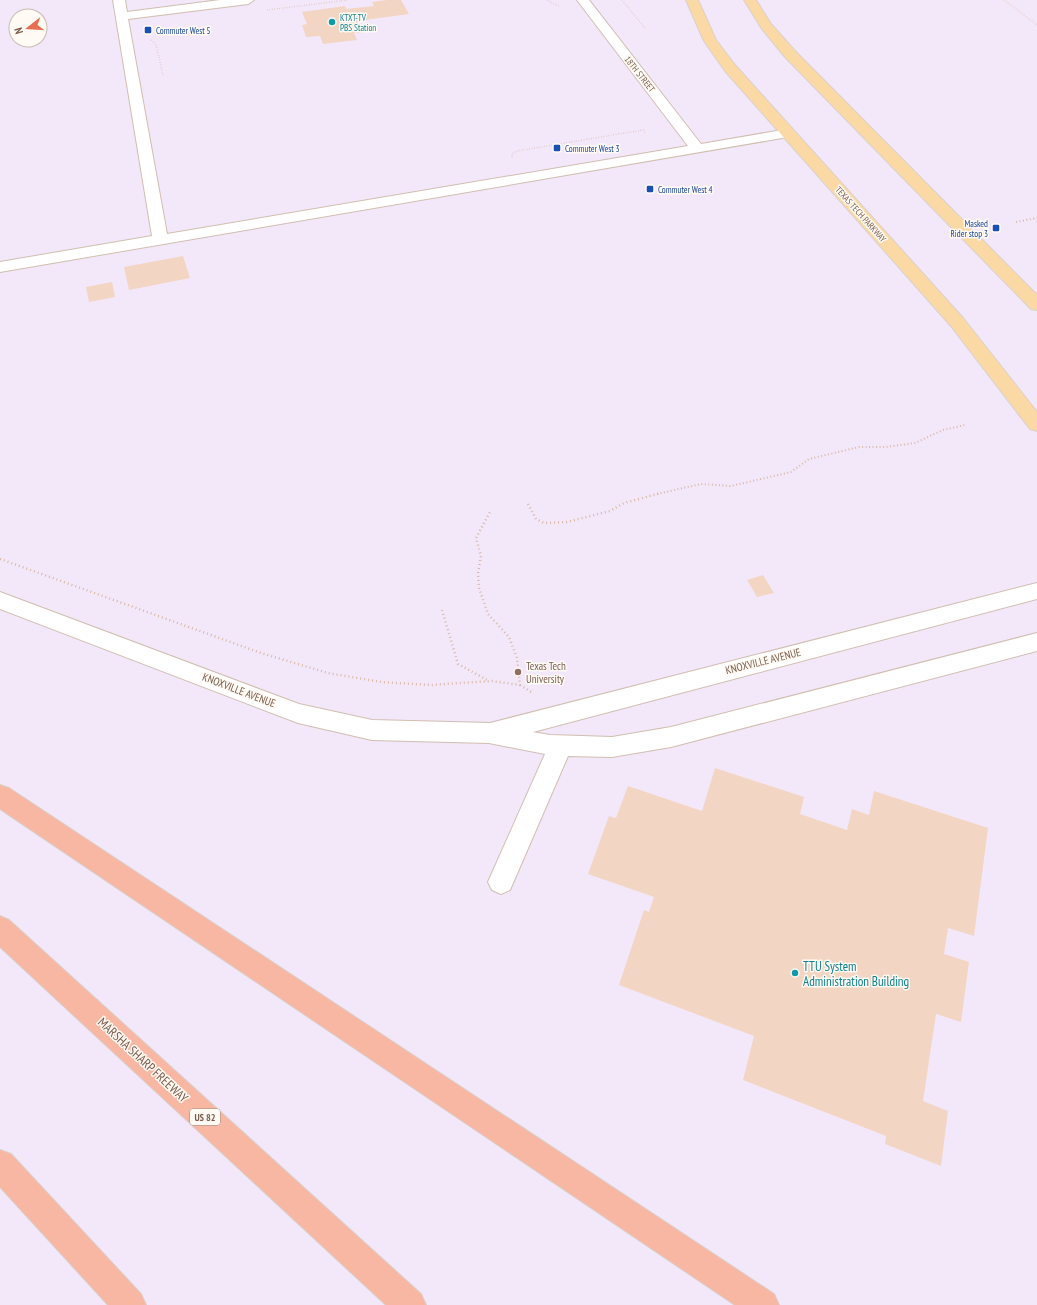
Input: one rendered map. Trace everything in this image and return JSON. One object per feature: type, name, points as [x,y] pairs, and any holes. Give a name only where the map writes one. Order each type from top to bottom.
[{"type":"highway","points":[[0,796],[763,1305]]},
{"type":"highway","name":"MARSHA SHARP FREEWAY","points":[[0,929],[410,1305]]},
{"type":"highway","points":[[0,1165],[130,1305]]},
{"type":"main road","name":"TEXAS TECH PARKWAY","points":[[692,0],[707,35],[720,55],[957,322],[1037,425]]},
{"type":"main road","points":[[750,0],[766,26],[790,54],[1037,305]]},
{"type":"street","points":[[119,0],[160,238]]},
{"type":"street","points":[[122,16],[248,0]]},
{"type":"street","name":"18TH STREET","points":[[583,0],[698,148]]},
{"type":"street","points":[[0,267],[160,238],[788,133]]},
{"type":"street","name":"KNOXVILLE AVENUE","points":[[489,733],[1037,591]]},
{"type":"street","name":"KNOXVILLE AVENUE","points":[[0,600],[298,713],[372,730],[489,733],[550,745],[612,748],[671,737],[1037,642]]},
{"type":"street","points":[[501,882],[561,745]]},
{"type":"path","points":[[622,0],[646,28]]},
{"type":"path","points":[[1004,0],[1037,25]]},
{"type":"path","points":[[1016,222],[1037,218]]},
{"type":"path","points":[[528,504],[536,519],[544,523],[567,522],[610,511],[624,503],[700,484],[731,486],[791,472],[809,459],[859,447],[886,448],[915,443],[943,430],[965,425]]},
{"type":"path","points":[[0,559],[261,653],[328,673],[381,682],[424,684],[490,682],[520,685],[517,658],[509,637],[488,614],[479,588],[478,573],[481,556],[476,538],[490,512]]},
{"type":"path","points":[[442,610],[458,664],[490,682]]},
{"type":"shaded area","name":"Texas Tech University","points":[[0,0],[1037,0],[1037,1305],[0,1305]]},
{"type":"building","name":"KTXT-TV PBS Station","points":[[401,0],[409,14],[357,21],[362,33],[354,33],[357,40],[323,44],[320,36],[306,37],[302,25],[307,24],[302,12],[345,6],[346,9],[374,6],[372,2]]},
{"type":"building","points":[[183,256],[190,278],[129,290],[124,267]]},
{"type":"building","points":[[112,282],[115,297],[89,302],[86,287]]},
{"type":"building","points":[[763,575],[774,593],[757,597],[747,580]]},
{"type":"building","name":"TTU System Administration Building","points":[[715,768],[804,797],[800,814],[847,830],[852,809],[869,815],[874,791],[988,828],[974,936],[948,928],[944,954],[969,962],[961,1022],[936,1014],[923,1101],[948,1111],[941,1166],[885,1144],[886,1136],[743,1080],[754,1036],[619,985],[644,910],[649,912],[654,897],[588,874],[609,816],[616,818],[628,786],[702,811]]},
{"type":"place","name":"KTXT-TV PBS Station","points":[[332,22]]},
{"type":"place","name":"Commuter West 5","points":[[148,30]]},
{"type":"place","name":"Commuter West 3","points":[[557,148]]},
{"type":"place","name":"Commuter West 4","points":[[650,189]]},
{"type":"place","name":"Masked Rider stop 3","points":[[996,228]]},
{"type":"place","name":"Texas Tech University","points":[[518,672]]},
{"type":"place","name":"TTU System Administration Building","points":[[795,973]]}]
